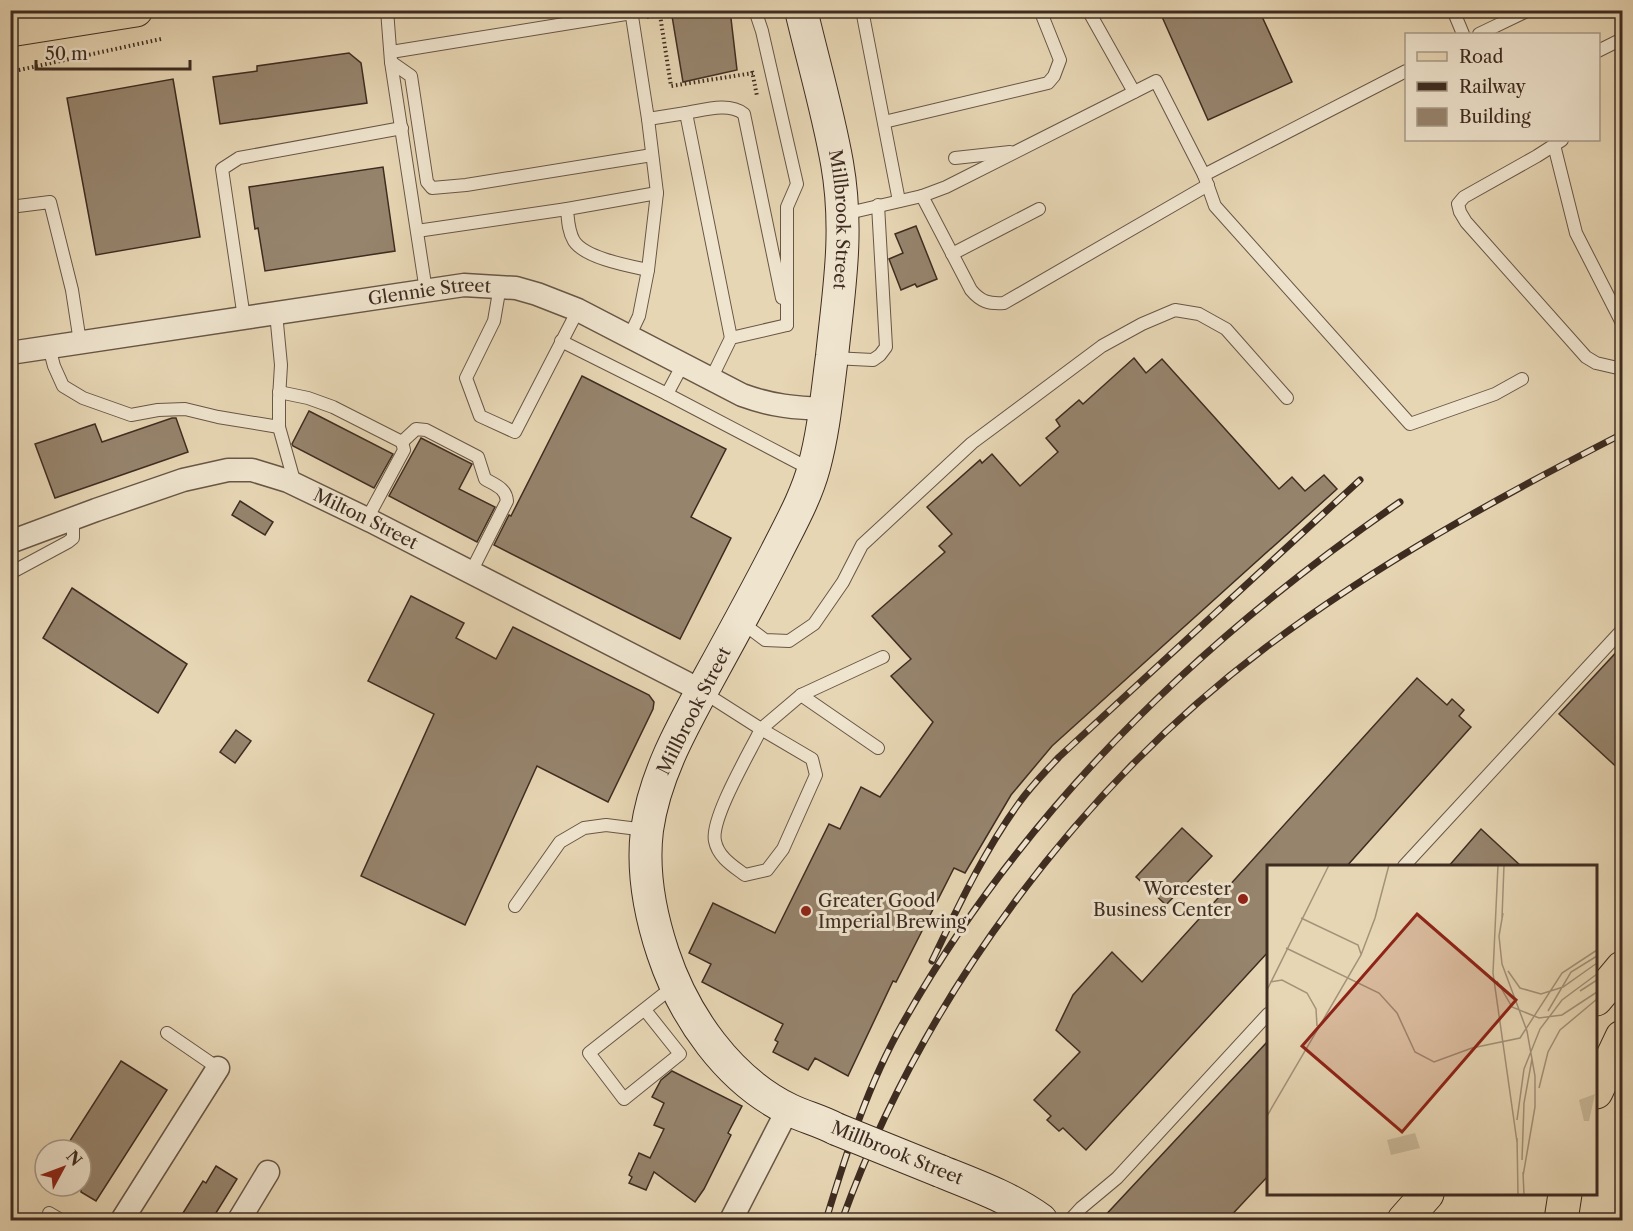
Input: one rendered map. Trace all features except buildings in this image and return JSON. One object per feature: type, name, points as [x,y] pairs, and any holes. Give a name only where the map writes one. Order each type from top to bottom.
[{"type":"main road","points":[[10,30],[136,10]]},
{"type":"main road","name":"Millbrook Street","points":[[801,10],[837,163],[843,215],[843,267],[827,409],[814,471],[786,534],[666,761],[652,804],[647,830],[646,854],[651,909],[675,986],[699,1029],[744,1078],[788,1109],[984,1188],[1031,1213],[1041,1221]]},
{"type":"main road","points":[[1597,998],[1623,968]]},
{"type":"main road","points":[[1597,1090],[1623,1037]]},
{"type":"main road","points":[[1404,1221],[1426,1195]]},
{"type":"main road","points":[[1562,1221],[1565,1195]]},
{"type":"street","name":"Glennie Street","points":[[10,353],[464,285],[500,286],[537,294],[578,310],[742,395],[768,404],[827,409]]},
{"type":"street","name":"Milton Street","points":[[10,542],[183,480],[228,470],[252,470],[295,484],[367,519],[702,691]]},
{"type":"street","points":[[122,1221],[218,1068]]},
{"type":"street","points":[[730,1221],[788,1109]]},
{"type":"street","points":[[239,1221],[268,1172]]},
{"type":"lane","points":[[387,10],[391,57],[426,291]]},
{"type":"lane","points":[[755,10],[765,41],[797,184],[787,207],[787,325]]},
{"type":"lane","points":[[862,10],[899,201]]},
{"type":"lane","points":[[884,122],[1048,83],[1054,76],[1060,60],[1041,10]]},
{"type":"lane","points":[[1088,10],[1134,92]]},
{"type":"lane","points":[[1453,10],[1463,33]]},
{"type":"lane","points":[[1481,33],[1529,10]]},
{"type":"lane","points":[[391,57],[631,12],[657,193],[648,270],[639,316],[629,338]]},
{"type":"lane","points":[[1600,50],[1623,39]]},
{"type":"lane","points":[[391,57],[411,76],[427,182],[432,188],[466,185],[652,155]]},
{"type":"lane","points":[[922,196],[971,290],[979,299],[990,304],[1004,303],[1206,180],[1405,72]]},
{"type":"lane","points":[[843,215],[922,196],[946,187],[1156,81],[1206,180],[1215,206],[1410,424],[1496,394],[1522,380]]},
{"type":"lane","points":[[648,119],[730,107],[744,114],[787,325]]},
{"type":"lane","points":[[686,113],[731,338],[711,379]]},
{"type":"lane","points":[[244,318],[222,169],[239,158],[402,128]]},
{"type":"lane","points":[[1623,323],[1576,233],[1558,142],[1464,197],[1458,204],[1466,222],[1586,357],[1596,363],[1623,369]]},
{"type":"lane","points":[[955,158],[1018,151]]},
{"type":"lane","points":[[417,231],[657,193]]},
{"type":"lane","points":[[10,207],[50,202],[72,290],[80,342]]},
{"type":"lane","points":[[831,358],[873,360],[886,347],[878,205]]},
{"type":"lane","points":[[567,208],[568,224],[573,239],[581,249],[622,265],[648,270]]},
{"type":"lane","points":[[952,254],[1039,209]]},
{"type":"lane","points":[[500,286],[494,321],[466,378],[480,416],[515,432],[578,310]]},
{"type":"lane","points":[[740,621],[765,640],[789,641],[814,624],[843,582],[862,544],[972,443],[1102,346],[1142,324],[1175,310],[1199,314],[1226,328],[1287,398]]},
{"type":"lane","points":[[276,313],[281,365],[279,427],[295,484]]},
{"type":"lane","points":[[731,338],[787,325]]},
{"type":"lane","points":[[561,341],[814,471]]},
{"type":"lane","points":[[49,347],[63,386],[83,398],[131,415],[158,410],[185,409],[279,427]]},
{"type":"lane","points":[[667,394],[683,364]]},
{"type":"lane","points":[[279,392],[308,398],[333,407],[402,442],[404,450],[367,519]]},
{"type":"lane","points":[[402,442],[416,429],[426,430],[478,457],[485,479],[507,494],[507,501],[471,572]]},
{"type":"lane","points":[[10,571],[69,543],[73,538],[73,518]]},
{"type":"lane","points":[[1406,865],[1623,630]]},
{"type":"lane","points":[[702,691],[761,729],[812,759],[816,775],[783,849],[766,870],[745,875],[724,858],[719,849],[715,840],[716,820],[761,729],[801,695],[883,657]]},
{"type":"lane","points":[[801,695],[878,748]]},
{"type":"lane","points":[[515,906],[560,842],[584,828],[606,825],[647,830]]},
{"type":"lane","points":[[645,1010],[680,1054],[624,1099],[589,1053],[675,986]]},
{"type":"lane","points":[[1070,1221],[1081,1208],[1117,1178],[1267,1016]]},
{"type":"lane","points":[[167,1034],[218,1068]]},
{"type":"lane","points":[[49,1213],[61,1221]]},
{"type":"path","points":[[646,10],[647,17],[660,15],[672,86],[753,73]]},
{"type":"path","points":[[10,72],[161,39]]},
{"type":"railway","points":[[842,1220],[875,1138],[915,1057],[961,979],[1013,904],[1070,833],[1131,766],[1196,704],[1265,648],[1350,588],[1484,508],[1622,434]]},
{"type":"railway","points":[[932,961],[994,840],[1038,779],[1059,757],[1360,480]]},
{"type":"railway","points":[[826,1220],[859,1120],[890,1046],[950,945],[1003,871],[1060,801],[1122,734],[1187,671],[1255,611],[1326,555],[1400,502]]},
{"type":"place","name":"Worcester Business Center","points":[[1243,899]]},
{"type":"place","name":"Greater Good Imperial Brewing","points":[[806,911]]}]
